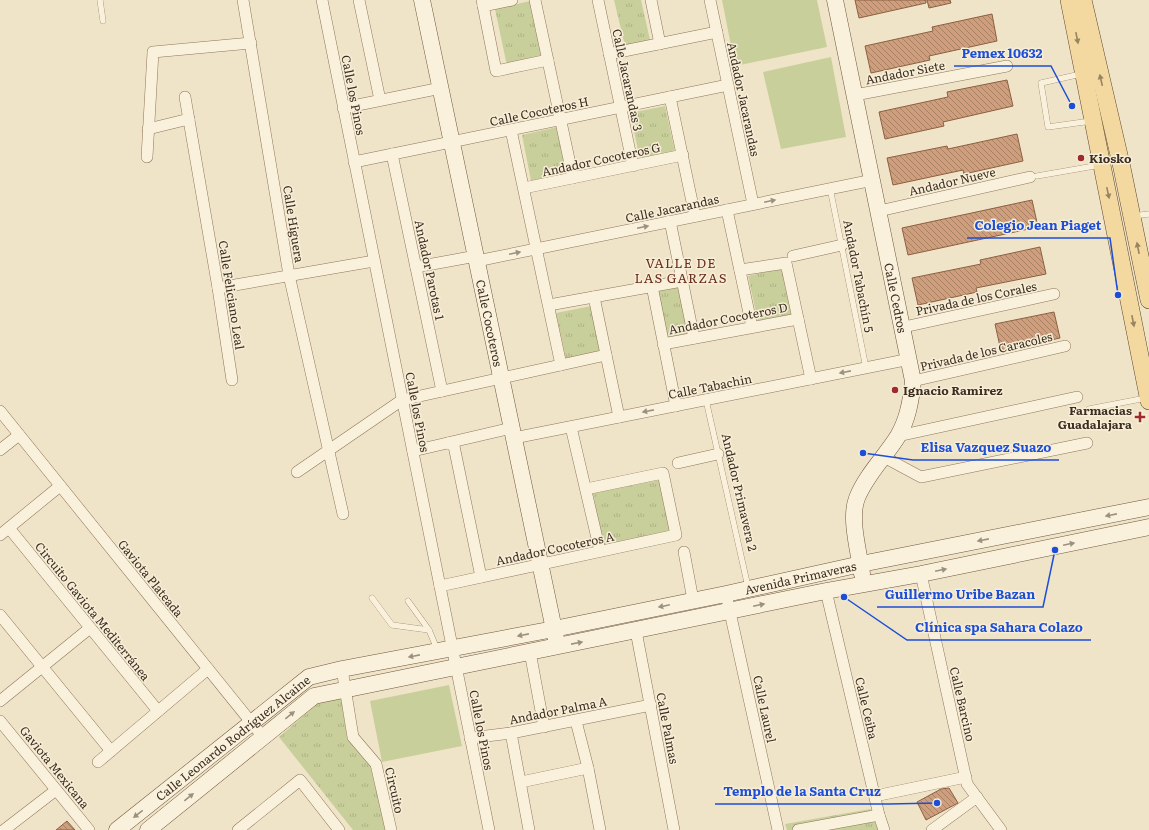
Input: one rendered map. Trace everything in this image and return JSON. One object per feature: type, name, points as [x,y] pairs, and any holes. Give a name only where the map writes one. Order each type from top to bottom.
[{"type":"main road","points":[[1069,0],[1149,399]]},
{"type":"main road","points":[[1083,0],[1132,216],[1146,269],[1149,300]]},
{"type":"main road","points":[[1089,101],[1098,109],[1111,160],[1122,168]]},
{"type":"street","name":"Calle Higuera","points":[[243,0],[289,275],[343,514]]},
{"type":"street","name":"Calle los Pinos","points":[[322,0],[440,586],[445,650],[456,668],[489,830]]},
{"type":"street","points":[[359,0],[380,100]]},
{"type":"street","name":"Calle Cocoteros","points":[[422,0],[558,646]]},
{"type":"street","points":[[512,0],[483,3],[496,71],[548,60]]},
{"type":"street","points":[[535,0],[573,178]]},
{"type":"street","name":"Calle Jacarandas 3","points":[[598,0],[633,166]]},
{"type":"street","points":[[651,0],[660,44]]},
{"type":"street","name":"Andador Jacarandas","points":[[710,0],[753,204]]},
{"type":"street","name":"Calle Cedros","points":[[835,0],[904,327],[913,381],[911,405],[898,436],[882,456],[857,498],[854,518],[863,584]]},
{"type":"street","points":[[609,54],[717,32]]},
{"type":"street","points":[[146,157],[153,52],[251,43]]},
{"type":"street","name":"Andador Siete","points":[[855,95],[1007,66]]},
{"type":"street","name":"Calle Cocoteros H","points":[[354,162],[728,84]]},
{"type":"street","points":[[344,108],[441,88]]},
{"type":"street","name":"Calle Feliciano Leal","points":[[185,97],[218,288],[232,380]]},
{"type":"street","points":[[670,97],[696,216]]},
{"type":"street","points":[[148,129],[189,119]]},
{"type":"street","points":[[512,130],[561,365]]},
{"type":"street","name":"Andador Parotas 1","points":[[392,154],[442,391]]},
{"type":"street","name":"Andador Cocoteros G","points":[[524,188],[682,155]]},
{"type":"street","name":"Andador Nueve","points":[[879,211],[1034,177]]},
{"type":"street","name":"Calle Jacarandas","points":[[416,268],[537,249],[873,180]]},
{"type":"street","points":[[727,210],[752,327]]},
{"type":"street","points":[[670,221],[694,338]]},
{"type":"street","points":[[740,270],[842,245]]},
{"type":"street","points":[[789,259],[798,319],[811,379]]},
{"type":"street","points":[[218,288],[374,261]]},
{"type":"street","points":[[549,305],[682,281]]},
{"type":"street","points":[[652,286],[676,406]]},
{"type":"street","name":"Privada de los Corales","points":[[904,327],[1054,294]]},
{"type":"street","points":[[594,297],[619,417]]},
{"type":"street","name":"Andador Cocoteros D","points":[[663,344],[798,319]]},
{"type":"street","name":"Privada de los Caracoles","points":[[913,381],[1065,346]]},
{"type":"street","points":[[297,472],[402,400],[606,355]]},
{"type":"street","name":"Calle Tabachin","points":[[413,451],[448,443],[513,433],[571,427],[910,359]]},
{"type":"street","points":[[898,436],[1077,397]]},
{"type":"street","name":"Gaviota Plateada","points":[[0,411],[263,737]]},
{"type":"street","points":[[571,427],[600,551]]},
{"type":"street","points":[[0,450],[19,435]]},
{"type":"street","points":[[448,443],[454,446],[481,577]]},
{"type":"street","points":[[882,456],[921,478],[1087,443]]},
{"type":"street","points":[[678,463],[718,454]]},
{"type":"street","name":"Andador Cocoteros A","points":[[440,586],[676,535],[664,474],[586,489]]},
{"type":"street","name":"Circuito Gaviota Mediterránea","points":[[60,486],[4,532],[90,628],[158,711]]},
{"type":"street","name":"Avenida Primaveras","points":[[445,650],[748,590],[861,564],[1149,507]]},
{"type":"street","name":"Avenida Primaveras","points":[[456,668],[826,590],[921,574],[1149,527]]},
{"type":"street","points":[[684,552],[693,600]]},
{"type":"street","name":"Calle Barcino","points":[[921,574],[967,784],[1001,830]]},
{"type":"street","name":"Calle Ceiba","points":[[826,590],[879,815],[884,830]]},
{"type":"street","name":"Calle Laurel","points":[[726,594],[778,830]]},
{"type":"street","points":[[0,615],[111,751]]},
{"type":"street","points":[[0,702],[90,628]]},
{"type":"street","name":"Calle Palmas","points":[[636,631],[674,830]]},
{"type":"street","name":"Calle Leonardo Rodríguez Alcaine","points":[[117,830],[252,724],[309,677],[342,669],[445,650]]},
{"type":"street","points":[[530,652],[544,727]]},
{"type":"street","name":"Calle Leonardo Rodríguez Alcaine","points":[[148,830],[314,696],[456,668]]},
{"type":"street","points":[[98,762],[208,669]]},
{"type":"street","name":"Circuito","points":[[342,669],[353,737],[376,764],[391,830]]},
{"type":"street","name":"Andador Palma A","points":[[470,738],[544,727],[651,705]]},
{"type":"street","name":"Gaviota Mexicana","points":[[0,721],[89,830]]},
{"type":"street","points":[[576,721],[588,768],[600,830]]},
{"type":"street","points":[[511,733],[529,830]]},
{"type":"street","points":[[521,782],[588,768]]},
{"type":"street","points":[[875,796],[966,777]]},
{"type":"street","points":[[238,830],[300,780],[339,830]]},
{"type":"street","points":[[0,824],[4,830],[56,790]]},
{"type":"street","points":[[932,830],[977,796]]},
{"type":"street","points":[[798,830],[879,815]]},
{"type":"lane","points":[[100,0],[103,21]]},
{"type":"lane","points":[[1084,73],[1041,83],[1048,127],[1093,120]]},
{"type":"lane","points":[[1034,177],[1102,165]]},
{"type":"lane","name":"Andador Tabachín 5","points":[[830,188],[866,368]]},
{"type":"lane","points":[[1132,216],[1149,214]]},
{"type":"lane","points":[[1089,409],[1149,399]]},
{"type":"lane","name":"Andador Primavera 2","points":[[706,400],[748,590]]},
{"type":"lane","points":[[372,598],[392,625],[429,630]]},
{"type":"lane","points":[[408,601],[445,650]]},
{"type":"green space","points":[[614,0],[641,0],[650,40],[625,46]]},
{"type":"green space","points":[[722,0],[817,0],[827,47],[735,66]]},
{"type":"green space","points":[[530,1],[542,59],[507,66],[495,9]]},
{"type":"green space","points":[[831,57],[846,137],[781,149],[763,72]]},
{"type":"green space","points":[[665,106],[675,152],[640,159],[630,113]]},
{"type":"green space","points":[[557,127],[566,174],[531,181],[522,135]]},
{"type":"green space","points":[[783,268],[793,315],[758,322],[748,276]]},
{"type":"green space","points":[[680,287],[690,336],[667,340],[657,291]]},
{"type":"green space","points":[[591,306],[600,352],[566,359],[556,313]]},
{"type":"green space","points":[[660,480],[671,534],[603,547],[593,493]]},
{"type":"green space","points":[[449,685],[462,746],[382,762],[370,701]]},
{"type":"green space","points":[[341,698],[347,737],[370,765],[386,830],[353,830],[279,737],[318,703]]},
{"type":"green space","points":[[870,809],[878,830],[787,830],[785,824]]},
{"type":"building","points":[[855,0],[926,0],[926,3],[859,18]]},
{"type":"building","points":[[927,0],[950,0],[951,3],[929,8]]},
{"type":"building","points":[[992,14],[997,41],[929,56],[930,60],[871,73],[865,46],[933,31],[932,27]]},
{"type":"building","points":[[1007,80],[1013,106],[943,122],[944,126],[885,139],[879,112],[948,97],[947,92]]},
{"type":"building","points":[[1017,134],[1023,161],[964,174],[963,170],[893,185],[887,158],[947,146],[948,149]]},
{"type":"building","points":[[1032,200],[1038,227],[908,255],[902,228]]},
{"type":"building","points":[[1040,247],[1046,274],[976,288],[977,292],[918,305],[912,278],[981,264],[980,260]]},
{"type":"building","points":[[1054,312],[1060,338],[1001,351],[995,324]]},
{"type":"building","points":[[949,788],[958,803],[926,820],[917,802],[941,789]]},
{"type":"building","points":[[67,821],[75,830],[56,830]]},
{"type":"place","name":"Pemex 10632","points":[[1072,106]]},
{"type":"place","name":"Kiosko","points":[[1081,158]]},
{"type":"place","name":"Colegio Jean Piaget","points":[[1118,295]]},
{"type":"place","name":"Ignacio Ramirez","points":[[895,390]]},
{"type":"place","name":"Farmacias Guadalajara","points":[[1140,417]]},
{"type":"place","name":"Elisa Vazquez Suazo","points":[[863,453]]},
{"type":"place","name":"Guillermo Uribe Bazan","points":[[1055,550]]},
{"type":"place","name":"Clínica spa Sahara Colazo","points":[[844,597]]},
{"type":"place","name":"Templo de la Santa Cruz","points":[[937,803]]},
{"type":"district","name":"VALLE DE LAS GARZAS","points":[[681,270]]}]
